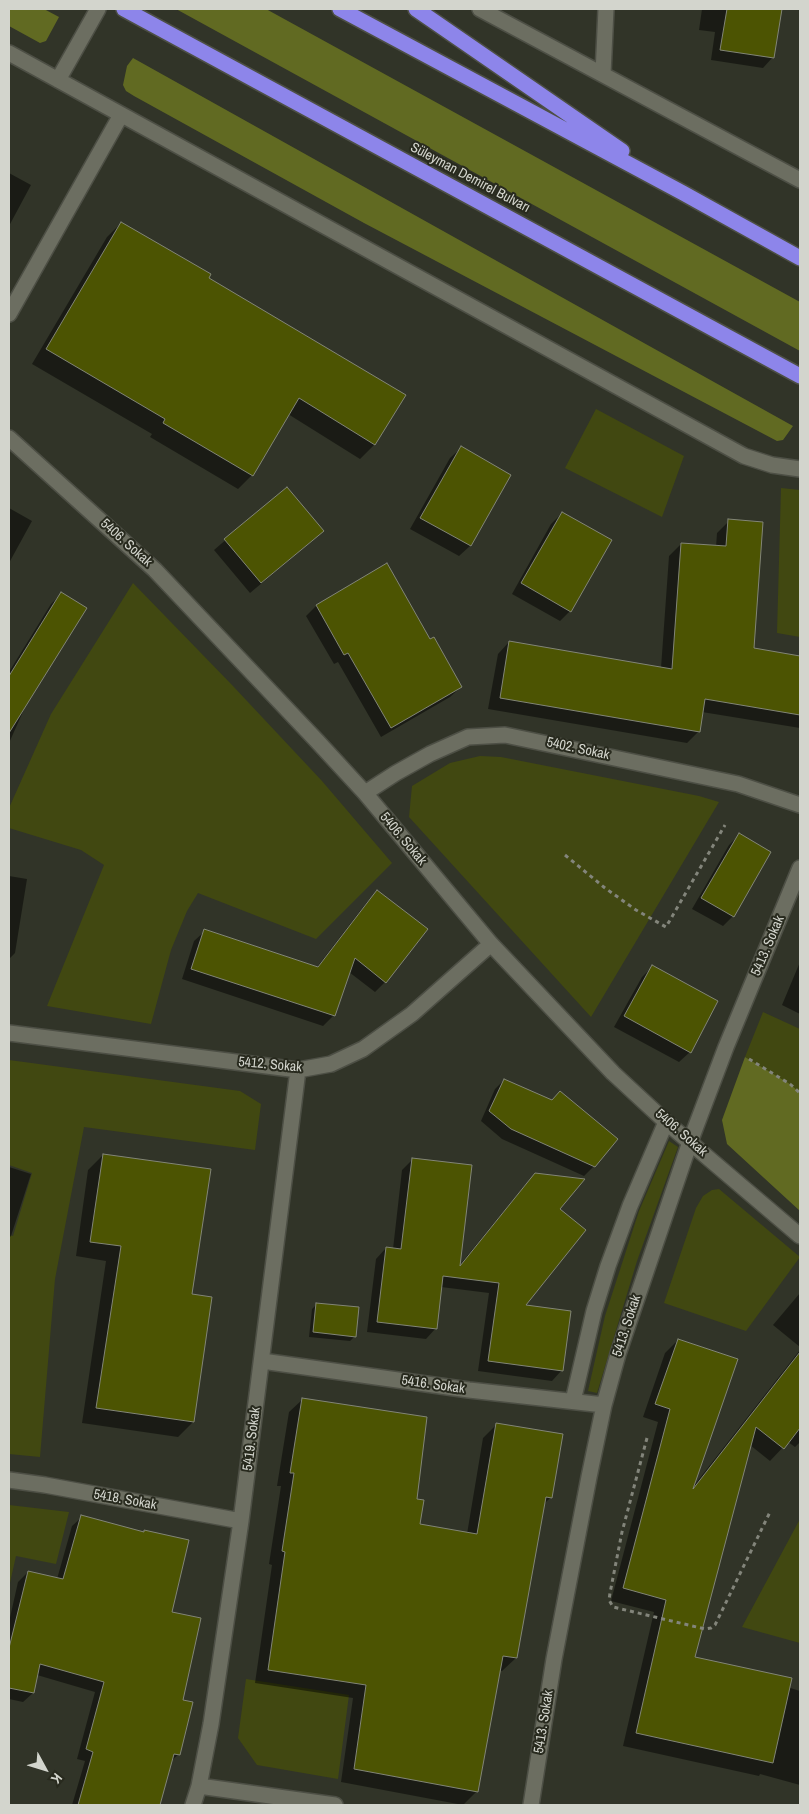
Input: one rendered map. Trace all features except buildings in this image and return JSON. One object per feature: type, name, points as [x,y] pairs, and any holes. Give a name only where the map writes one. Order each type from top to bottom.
[{"type":"highway","name":"Süleyman Demirel Bulvarı","points":[[124,9],[800,376]]},
{"type":"highway","points":[[340,9],[800,258]]},
{"type":"highway","points":[[416,9],[683,193]]},
{"type":"street","points":[[58,80],[98,9]]},
{"type":"street","points":[[480,9],[800,180]]},
{"type":"street","points":[[603,74],[606,9]]},
{"type":"street","points":[[9,53],[744,456],[772,465],[800,468]]},
{"type":"street","points":[[9,314],[121,114]]},
{"type":"street","name":"5406. Sokak","points":[[9,438],[155,570],[365,793],[491,944],[602,1062],[666,1122],[800,1236]]},
{"type":"street","name":"5402. Sokak","points":[[365,793],[430,754],[468,737],[505,735],[738,784],[800,805]]},
{"type":"street","name":"5413. Sokak","points":[[531,1805],[554,1659],[604,1405],[641,1284],[690,1142],[726,1047],[800,868]]},
{"type":"street","name":"5412. Sokak","points":[[9,1033],[298,1070],[331,1064],[363,1049],[412,1014],[491,944]]},
{"type":"street","name":"5419. Sokak","points":[[193,1805],[199,1786],[212,1724],[241,1521],[298,1070]]},
{"type":"street","points":[[573,1401],[592,1321],[608,1266],[630,1206],[666,1122]]},
{"type":"street","name":"5416. Sokak","points":[[262,1361],[469,1390],[604,1405]]},
{"type":"street","name":"5418. Sokak","points":[[9,1480],[241,1521]]},
{"type":"street","points":[[199,1786],[335,1805]]},
{"type":"path","points":[[565,855],[618,898],[666,927],[725,824]]},
{"type":"path","points":[[726,1047],[790,1084],[800,1093]]},
{"type":"path","points":[[647,1438],[622,1532],[611,1585],[609,1600],[613,1607],[706,1629],[711,1628],[715,1625],[770,1512]]},
{"type":"green space","points":[[9,9],[44,9],[59,17],[46,41],[40,43],[9,26]]},
{"type":"green space","points":[[176,9],[266,9],[800,302],[800,351]]},
{"type":"green space","points":[[133,58],[793,426],[783,440],[777,441],[364,223],[134,96],[126,91],[123,85],[127,66]]},
{"type":"green space","points":[[596,409],[684,456],[662,517],[565,468]]},
{"type":"green space","points":[[781,488],[800,490],[800,637],[777,633]]},
{"type":"green space","points":[[133,583],[322,781],[392,863],[316,939],[198,893],[187,911],[171,950],[151,1024],[47,1006],[104,865],[81,850],[9,828],[9,808],[51,714]]},
{"type":"green space","points":[[480,756],[501,757],[699,796],[719,802],[591,1017],[409,817],[412,786],[450,763]]},
{"type":"green space","points":[[763,1012],[800,1029],[800,1093],[790,1084],[745,1057]]},
{"type":"green space","points":[[745,1057],[790,1084],[800,1093],[800,1211],[727,1144],[722,1120]]},
{"type":"green space","points":[[9,1060],[240,1091],[261,1104],[255,1150],[84,1127],[55,1279],[40,1457],[9,1454],[9,1235],[13,1236],[32,1173],[9,1165]]},
{"type":"green space","points":[[669,1141],[678,1147],[637,1261],[597,1393],[588,1391],[605,1316],[639,1211]]},
{"type":"green space","points":[[719,1189],[800,1257],[746,1331],[664,1303],[696,1208],[703,1196],[712,1190]]},
{"type":"green space","points":[[9,1505],[69,1512],[56,1564],[16,1556],[9,1587]]},
{"type":"green space","points":[[800,1519],[800,1643],[742,1627]]},
{"type":"green space","points":[[246,1679],[349,1695],[338,1779],[257,1765],[238,1738]]}]
